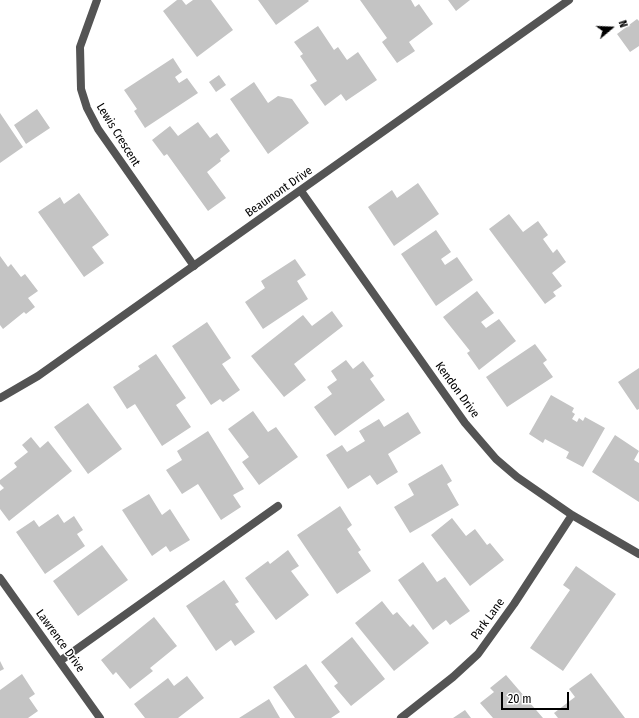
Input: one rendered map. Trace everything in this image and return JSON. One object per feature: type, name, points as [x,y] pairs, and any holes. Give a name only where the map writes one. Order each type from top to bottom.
[{"type":"street","name":"Lewis Crescent","points":[[97,0],[80,47],[81,90],[87,108],[98,130],[194,266]]},
{"type":"street","name":"Beaumont Drive","points":[[0,398],[38,376],[569,0]]},
{"type":"street","name":"Kendon Drive","points":[[301,191],[479,440],[496,459],[517,477],[572,515],[639,554]]},
{"type":"street","points":[[60,661],[278,506]]},
{"type":"street","name":"Park Lane","points":[[402,718],[453,677],[478,654],[514,604],[572,515]]},
{"type":"street","name":"Lawrence Drive","points":[[0,578],[100,718]]},
{"type":"building","points":[[177,0],[182,0],[186,5],[193,0],[211,0],[233,30],[197,57],[163,11]]},
{"type":"building","points":[[258,0],[308,0],[309,1],[276,25]]},
{"type":"building","points":[[360,0],[411,0],[415,7],[419,4],[433,24],[409,42],[415,51],[397,63],[382,42],[387,38]]},
{"type":"building","points":[[448,0],[470,0],[456,11]]},
{"type":"building","points":[[637,19],[639,21],[639,46],[630,52],[617,34]]},
{"type":"building","points":[[318,26],[334,50],[338,47],[347,60],[358,52],[377,80],[346,101],[341,94],[325,106],[310,85],[317,81],[300,56],[303,54],[294,42]]},
{"type":"building","points":[[173,58],[182,72],[175,77],[179,83],[187,78],[198,93],[145,128],[134,111],[137,109],[124,90]]},
{"type":"building","points":[[219,75],[226,85],[216,92],[209,82]]},
{"type":"building","points":[[254,82],[268,103],[278,96],[292,99],[309,123],[268,154],[230,99]]},
{"type":"building","points":[[37,109],[50,128],[26,144],[14,125]]},
{"type":"building","points":[[0,113],[23,147],[0,163]]},
{"type":"building","points":[[198,122],[210,138],[217,133],[230,151],[220,159],[221,161],[207,172],[226,198],[208,211],[167,154],[164,156],[152,140],[170,126],[178,136]]},
{"type":"building","points":[[418,183],[439,214],[394,246],[368,207],[392,190],[397,198]]},
{"type":"building","points":[[79,193],[109,235],[92,247],[104,263],[84,277],[38,212],[60,197],[64,204]]},
{"type":"building","points":[[509,214],[523,232],[538,221],[548,235],[543,239],[553,253],[557,249],[566,262],[552,273],[562,286],[553,292],[556,296],[545,304],[489,229]]},
{"type":"building","points":[[436,230],[451,252],[441,259],[445,265],[457,257],[473,280],[436,306],[401,254]]},
{"type":"building","points":[[0,256],[8,267],[11,264],[21,277],[25,274],[38,291],[28,298],[35,307],[26,314],[24,312],[3,329],[0,325]]},
{"type":"building","points":[[295,259],[306,275],[297,281],[308,299],[263,329],[245,302],[265,288],[261,281]]},
{"type":"building","points":[[477,291],[494,313],[481,322],[486,328],[499,319],[516,341],[479,370],[467,353],[470,351],[443,317]]},
{"type":"building","points":[[332,311],[343,326],[294,364],[306,380],[284,397],[251,356],[303,315],[312,326]]},
{"type":"building","points":[[207,322],[231,358],[222,364],[240,390],[223,402],[220,399],[211,405],[172,346]]},
{"type":"building","points":[[535,344],[547,360],[543,363],[553,377],[507,407],[486,377]]},
{"type":"building","points":[[156,354],[186,398],[176,405],[191,427],[162,446],[135,404],[127,409],[113,387],[140,369],[138,366]]},
{"type":"building","points":[[346,360],[353,369],[363,361],[374,376],[370,379],[385,400],[335,436],[314,407],[332,394],[327,387],[337,380],[331,371]]},
{"type":"building","points":[[639,368],[639,409],[637,410],[618,382]]},
{"type":"building","points":[[551,395],[574,408],[572,412],[575,414],[572,419],[577,422],[579,418],[583,421],[585,417],[605,428],[583,467],[566,458],[569,452],[545,439],[543,443],[529,434]]},
{"type":"building","points":[[88,403],[122,449],[88,474],[54,427]]},
{"type":"building","points":[[253,411],[268,432],[276,427],[298,457],[259,485],[242,462],[249,457],[228,429]]},
{"type":"building","points":[[408,412],[421,433],[388,454],[398,472],[377,485],[370,475],[348,489],[326,455],[342,445],[347,452],[365,441],[359,431],[379,419],[384,427]]},
{"type":"building","points":[[208,431],[244,489],[233,495],[241,507],[221,520],[198,484],[182,494],[166,470],[182,460],[177,451]]},
{"type":"building","points":[[615,435],[639,451],[634,460],[639,463],[639,502],[592,472]]},
{"type":"building","points":[[31,437],[40,448],[48,441],[72,471],[9,521],[0,509],[0,491],[4,488],[0,484],[0,480],[17,467],[14,463],[28,452],[22,445]]},
{"type":"building","points":[[442,464],[452,481],[447,484],[459,505],[410,533],[394,507],[414,495],[408,484]]},
{"type":"building","points":[[149,494],[162,515],[170,509],[190,540],[170,552],[166,546],[152,556],[122,510]]},
{"type":"building","points":[[340,506],[352,525],[347,529],[361,550],[358,552],[371,571],[337,594],[297,535]]},
{"type":"building","points":[[58,514],[64,523],[74,516],[83,530],[77,534],[85,546],[45,574],[16,532],[34,520],[39,527]]},
{"type":"building","points":[[452,518],[466,536],[475,529],[487,545],[490,543],[504,560],[470,586],[431,535]]},
{"type":"building","points":[[102,545],[128,580],[78,616],[53,581]]},
{"type":"building","points":[[288,550],[299,566],[291,571],[309,595],[276,620],[245,578],[268,561],[270,564]]},
{"type":"building","points":[[423,562],[437,582],[445,577],[470,611],[450,625],[446,620],[433,630],[398,580]]},
{"type":"building","points":[[576,566],[616,594],[563,671],[530,648],[570,590],[563,585]]},
{"type":"building","points":[[224,580],[239,602],[235,604],[255,632],[235,646],[231,640],[216,651],[186,606]]},
{"type":"building","points":[[382,601],[393,615],[397,612],[410,627],[413,624],[429,643],[394,671],[355,623]]},
{"type":"building","points":[[154,617],[177,646],[150,668],[153,671],[130,689],[116,672],[113,675],[101,660]]},
{"type":"building","points":[[352,637],[385,679],[351,706],[334,686],[338,683],[321,662]]},
{"type":"building","points":[[0,661],[4,669],[0,671]]},
{"type":"building","points":[[306,664],[340,712],[331,718],[295,718],[273,687]]},
{"type":"building","points":[[591,673],[625,718],[558,718],[554,713],[575,697],[569,689]]},
{"type":"building","points":[[22,674],[35,694],[29,698],[38,711],[28,718],[0,718],[0,690]]},
{"type":"building","points":[[506,675],[543,718],[493,718],[480,703],[494,692],[490,688]]},
{"type":"building","points":[[187,676],[204,698],[178,718],[145,718],[134,704],[168,678],[174,686]]},
{"type":"building","points":[[269,699],[280,718],[239,718]]},
{"type":"building","points":[[465,710],[471,718],[453,718]]}]
